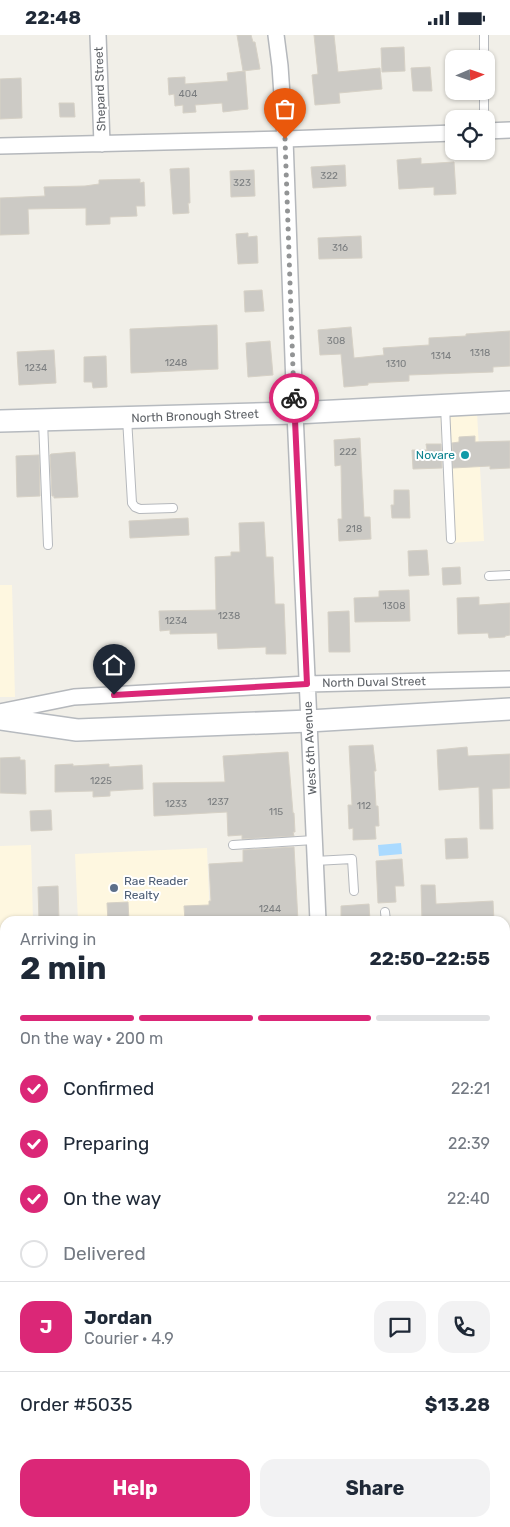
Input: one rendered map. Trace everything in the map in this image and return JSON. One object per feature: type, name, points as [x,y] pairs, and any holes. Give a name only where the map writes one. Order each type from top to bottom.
[{"type":"main road","name":"North Bronough Street","points":[[0,421],[295,413],[510,402]]},
{"type":"main road","points":[[0,719],[77,730],[309,721],[510,709]]},
{"type":"street","name":"Shepard Street","points":[[98,35],[102,144]]},
{"type":"street","name":"West 6th Avenue","points":[[276,35],[285,139],[295,413],[318,916]]},
{"type":"street","points":[[495,131],[510,130]]},
{"type":"street","points":[[0,146],[445,133]]},
{"type":"street","name":"North Duval Street","points":[[0,713],[74,697],[307,684],[510,679]]},
{"type":"lane","points":[[484,35],[484,50]]},
{"type":"lane","points":[[445,405],[451,539]]},
{"type":"lane","points":[[127,418],[132,503],[140,509],[174,508]]},
{"type":"lane","points":[[43,421],[48,545]]},
{"type":"lane","points":[[489,576],[510,575]]},
{"type":"lane","points":[[233,845],[314,840]]},
{"type":"lane","points":[[315,861],[352,859],[354,891]]},
{"type":"lane","points":[[385,912],[385,916]]},
{"type":"shaded area","points":[[477,412],[484,541],[448,543],[440,414]]},
{"type":"shaded area","points":[[0,585],[12,585],[15,697],[0,697]]},
{"type":"shaded area","points":[[31,845],[33,916],[0,916],[0,846]]},
{"type":"shaded area","points":[[207,848],[210,916],[78,916],[75,854]]},
{"type":"water","points":[[401,843],[402,854],[379,856],[378,845]]},
{"type":"building","points":[[237,35],[251,35],[253,42],[255,42],[260,69],[243,71]]},
{"type":"building","points":[[314,35],[334,35],[338,72],[380,68],[382,89],[339,93],[340,103],[315,105],[312,75],[318,74]]},
{"type":"building","points":[[404,47],[405,71],[382,72],[381,48]]},
{"type":"building","points":[[430,67],[432,91],[413,91],[411,68]]},
{"type":"building","points":[[245,71],[248,109],[223,112],[222,103],[195,105],[196,112],[183,113],[183,105],[175,106],[174,94],[169,95],[168,78],[185,77],[185,84],[228,81],[227,73]]},
{"type":"building","points":[[21,78],[22,118],[0,119],[0,79]]},
{"type":"building","points":[[59,103],[74,103],[75,117],[60,117]]},
{"type":"building","points":[[421,158],[421,164],[454,162],[456,194],[434,195],[434,187],[399,189],[397,160]]},
{"type":"building","points":[[345,165],[346,186],[313,188],[311,167]]},
{"type":"building","points":[[189,168],[189,213],[173,214],[170,169]]},
{"type":"building","points":[[254,170],[255,196],[231,197],[230,171]]},
{"type":"building","points":[[140,179],[140,183],[144,182],[145,206],[136,206],[137,216],[110,217],[110,224],[86,225],[86,208],[28,209],[29,234],[0,235],[0,198],[45,196],[44,187],[85,186],[99,184],[99,180]]},
{"type":"building","points":[[248,233],[248,237],[257,236],[258,263],[238,264],[236,234]]},
{"type":"building","points":[[361,236],[362,258],[319,259],[318,238]]},
{"type":"building","points":[[262,290],[264,311],[245,312],[244,291]]},
{"type":"building","points":[[217,325],[218,369],[131,373],[130,329]]},
{"type":"building","points":[[351,327],[354,358],[384,355],[383,348],[429,345],[429,338],[510,331],[510,366],[493,367],[493,372],[409,375],[409,381],[368,383],[368,385],[344,387],[341,354],[320,355],[318,330]]},
{"type":"building","points":[[270,341],[273,375],[248,377],[246,343]]},
{"type":"building","points":[[54,350],[56,383],[19,385],[17,352]]},
{"type":"building","points":[[106,356],[107,387],[93,388],[92,382],[84,382],[84,357]]},
{"type":"building","points":[[475,436],[475,442],[510,441],[510,468],[490,469],[490,466],[453,468],[452,443],[459,442],[459,437]]},
{"type":"building","points":[[360,438],[364,517],[370,517],[371,539],[339,541],[338,519],[342,519],[341,465],[335,466],[334,440]]},
{"type":"building","points":[[426,444],[441,444],[442,468],[413,469],[412,450],[427,450]]},
{"type":"building","points":[[75,452],[78,497],[54,498],[52,496],[50,455]]},
{"type":"building","points":[[39,455],[40,496],[17,497],[16,456]]},
{"type":"building","points":[[394,490],[409,490],[410,518],[392,518],[391,505],[394,505]]},
{"type":"building","points":[[188,518],[189,535],[130,538],[129,521]]},
{"type":"building","points":[[264,522],[266,557],[273,557],[275,604],[284,604],[286,654],[266,654],[266,647],[218,649],[217,633],[170,634],[170,630],[160,631],[159,611],[216,610],[215,557],[231,556],[231,552],[240,552],[239,523]]},
{"type":"building","points":[[427,550],[429,575],[409,576],[408,551]]},
{"type":"building","points":[[460,567],[461,584],[443,585],[442,568]]},
{"type":"building","points":[[409,590],[410,621],[355,622],[354,598],[379,597],[379,591]]},
{"type":"building","points":[[479,597],[479,605],[510,603],[510,635],[489,638],[488,633],[458,634],[457,598]]},
{"type":"building","points":[[349,611],[350,652],[329,652],[328,612]]},
{"type":"building","points":[[373,745],[376,771],[374,771],[376,806],[378,806],[379,826],[375,826],[376,839],[353,840],[353,828],[349,829],[348,805],[352,805],[349,746]]},
{"type":"building","points":[[467,747],[468,756],[510,754],[510,788],[492,789],[493,829],[480,829],[479,787],[439,790],[437,750]]},
{"type":"building","points":[[288,752],[294,813],[294,836],[242,839],[242,835],[228,836],[227,812],[154,816],[153,783],[225,782],[223,756]]},
{"type":"building","points":[[20,757],[20,760],[25,760],[26,794],[0,793],[0,758]]},
{"type":"building","points":[[73,764],[73,766],[109,764],[109,767],[142,765],[143,789],[110,791],[110,796],[93,797],[93,791],[55,792],[55,765]]},
{"type":"building","points":[[51,810],[52,830],[31,831],[30,811]]},
{"type":"building","points":[[467,838],[468,858],[446,859],[445,839]]},
{"type":"building","points":[[294,847],[298,916],[185,916],[184,906],[209,905],[209,901],[211,901],[209,864],[243,862],[243,850]]},
{"type":"building","points":[[402,859],[404,886],[395,886],[396,902],[378,903],[376,861]]},
{"type":"building","points":[[421,885],[435,885],[436,904],[493,901],[494,916],[422,916]]},
{"type":"building","points":[[58,886],[59,916],[39,916],[38,887]]},
{"type":"building","points":[[128,902],[129,916],[108,916],[107,903]]},
{"type":"building","points":[[369,904],[370,916],[341,916],[341,906]]},
{"type":"way so far","points":[[285,139],[294,398]]},
{"type":"place","name":"Novare","points":[[465,455]]},
{"type":"place","name":"Rae Reader Realty","points":[[114,888]]},
{"type":"route","points":[[114,695],[307,684],[294,398]]}]
